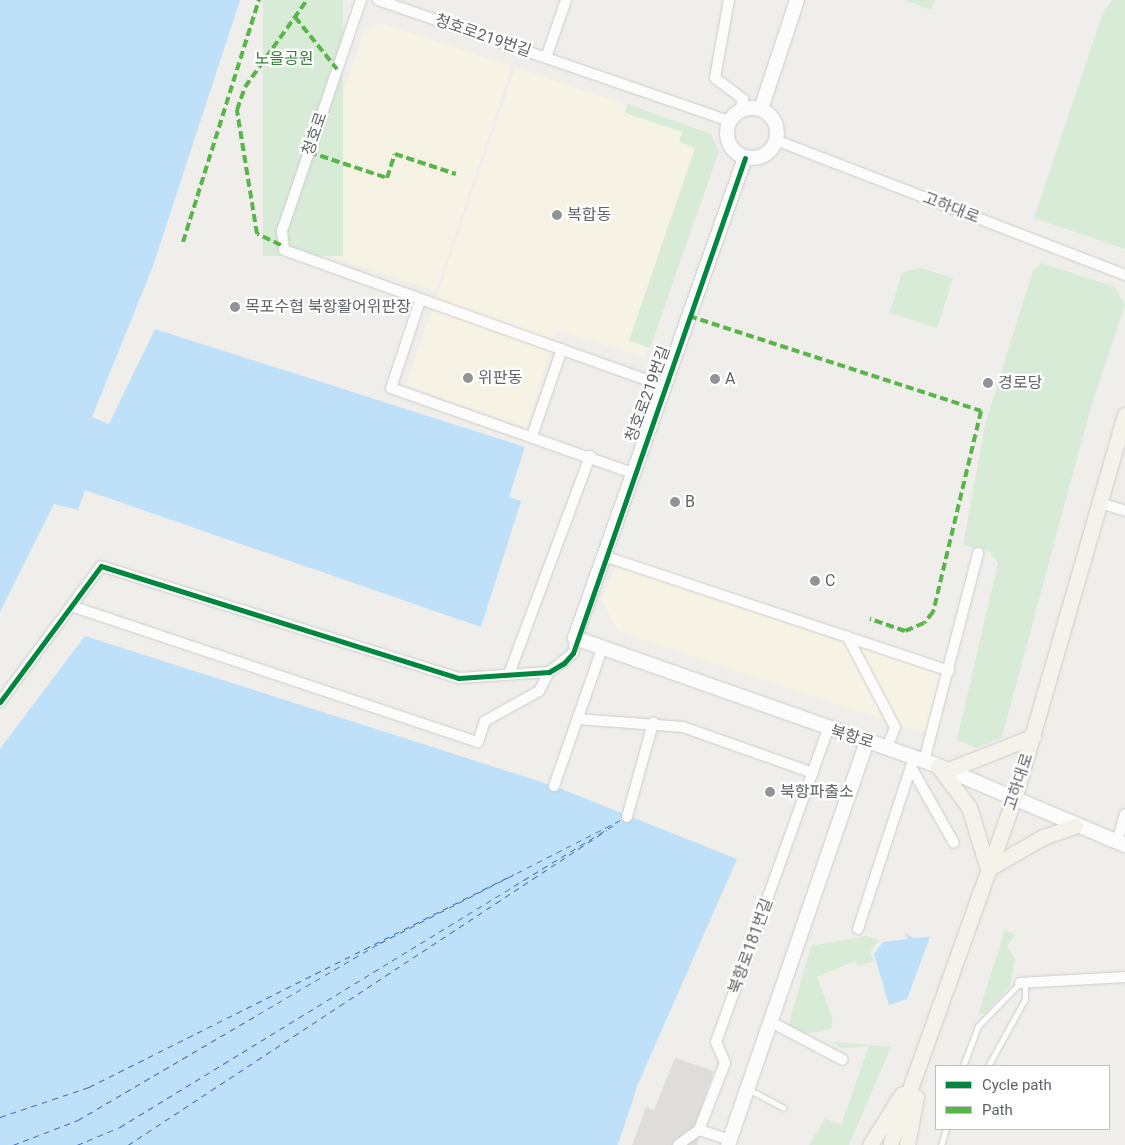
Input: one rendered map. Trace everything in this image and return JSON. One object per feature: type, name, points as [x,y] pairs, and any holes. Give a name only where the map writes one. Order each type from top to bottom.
[{"type":"main road","name":"고하대로","points":[[890,1144],[922,1063],[988,869],[1014,799],[1034,736],[1125,415]]},
{"type":"main road","points":[[927,765],[1034,736]]},
{"type":"main road","points":[[927,765],[970,807],[988,869],[1043,838],[1075,826]]},
{"type":"main road","points":[[870,1145],[922,1063]]},
{"type":"main road","points":[[907,1145],[922,1063]]},
{"type":"street","name":"청호로","points":[[300,260],[284,250],[282,231],[361,0]]},
{"type":"street","name":"청호로219번길","points":[[378,0],[730,121]]},
{"type":"street","points":[[546,58],[566,0]]},
{"type":"street","points":[[729,0],[715,78],[743,99],[740,110],[730,121],[728,140],[745,158],[763,156],[778,142],[776,123],[761,109],[740,110]]},
{"type":"street","points":[[761,109],[798,0]]},
{"type":"street","name":"고하대로","points":[[778,142],[1125,275]]},
{"type":"street","name":"청호로219번길","points":[[575,638],[745,158]]},
{"type":"street","name":"청호로219번길","points":[[300,260],[562,349],[664,386]]},
{"type":"street","points":[[420,301],[391,388],[590,456],[634,473]]},
{"type":"street","points":[[532,436],[562,349]]},
{"type":"street","points":[[509,674],[590,456]]},
{"type":"street","points":[[1101,503],[1125,512]]},
{"type":"street","points":[[858,929],[927,765],[978,553]]},
{"type":"street","points":[[604,556],[949,671]]},
{"type":"street","points":[[0,702],[101,566],[421,670],[459,678],[549,672]]},
{"type":"street","points":[[70,606],[478,742],[486,721],[539,691],[549,672],[573,653],[575,638]]},
{"type":"street","points":[[847,636],[895,727],[887,748]]},
{"type":"street","name":"북항로","points":[[575,638],[828,730],[887,748],[1014,799],[1075,826],[1122,841]]},
{"type":"street","points":[[554,786],[602,649]]},
{"type":"street","points":[[578,719],[653,723],[692,730],[813,773]]},
{"type":"street","points":[[627,817],[653,723]]},
{"type":"street","name":"북항로181번길","points":[[699,1130],[725,1063],[716,1042],[828,730]]},
{"type":"street","points":[[678,1145],[699,1130],[729,1142],[867,742]]},
{"type":"street","points":[[927,765],[954,844]]},
{"type":"street","points":[[1122,841],[1125,814]]},
{"type":"street","points":[[1022,983],[1125,977]]},
{"type":"street","points":[[771,1022],[844,1060]]},
{"type":"lane","points":[[963,1065],[978,1026],[1022,983]]},
{"type":"lane","points":[[989,1065],[1025,999],[1022,983]]},
{"type":"lane","points":[[748,1089],[783,1108]]},
{"type":"lane","points":[[941,1145],[946,1130]]},
{"type":"shaded area","points":[[382,23],[512,66],[436,291],[313,250],[298,224],[364,32]]},
{"type":"shaded area","points":[[516,67],[711,134],[719,151],[645,357],[557,330],[526,427],[406,385]]},
{"type":"shaded area","points":[[621,554],[945,663],[930,731],[917,731],[619,632],[602,601]]},
{"type":"shaded area","points":[[675,1058],[714,1071],[695,1125],[702,1128],[697,1145],[632,1145],[646,1107],[654,1110]]},
{"type":"green space","name":"노을공원","points":[[263,0],[343,0],[343,256],[263,256]]},
{"type":"green space","points":[[904,0],[934,0],[931,10]]},
{"type":"green space","points":[[1113,0],[1125,0],[1125,249],[1034,218],[1103,12]]},
{"type":"green space","points":[[627,104],[711,134],[719,151],[650,348],[629,341],[695,148],[679,142],[682,132],[625,113]]},
{"type":"green space","points":[[1042,263],[1115,287],[1125,305],[1090,410],[1002,737],[977,748],[957,740],[998,563],[989,551],[963,545],[985,425],[1033,270]]},
{"type":"green space","points":[[920,268],[953,278],[937,328],[890,313],[902,272]]},
{"type":"green space","points":[[1005,929],[1015,935],[1007,946],[1015,959],[1010,986],[985,1014],[978,1015]]},
{"type":"green space","points":[[866,936],[879,940],[870,952],[874,961],[858,966],[855,961],[817,977],[833,1019],[831,1029],[805,1034],[788,1026],[811,946]]},
{"type":"green space","points":[[833,1042],[891,1047],[849,1145],[809,1145],[825,1119],[841,1125],[869,1046],[841,1048]]},
{"type":"water","points":[[0,0],[240,0],[153,266],[92,417],[109,424],[155,329],[525,447],[509,497],[521,501],[481,627],[85,490],[78,510],[54,504],[0,612]]},
{"type":"water","points":[[85,636],[554,786],[737,859],[638,1084],[618,1145],[0,1145],[0,749]]},
{"type":"water","points":[[905,933],[914,938],[930,937],[907,999],[889,1005],[874,954],[883,942],[908,939]]},
{"type":"ferry route","points":[[13,1145],[78,1120],[380,943],[622,819]]},
{"type":"ferry route","points":[[77,1145],[120,1127],[617,823]]},
{"type":"ferry route","points":[[128,1145],[607,830]]},
{"type":"ferry route","points":[[0,1117],[89,1087],[514,874]]},
{"type":"marked path","points":[[183,242],[259,0]]},
{"type":"marked path","points":[[281,245],[257,234],[237,110],[245,87],[307,0]]},
{"type":"marked path","points":[[295,17],[337,69]]},
{"type":"marked path","points":[[309,152],[387,178],[395,154],[456,174]]},
{"type":"marked path","points":[[689,316],[981,411],[933,612],[924,623],[905,631],[870,619]]},
{"type":"cycle path","points":[[0,702],[101,566],[459,678],[549,672],[564,663],[573,653],[745,158]]},
{"type":"place","name":"복합동","points":[[557,215]]},
{"type":"place","name":"목포수협 북항활어위판장","points":[[235,307]]},
{"type":"place","name":"위판동","points":[[468,378]]},
{"type":"place","name":"A","points":[[715,379]]},
{"type":"place","name":"경로당","points":[[988,383]]},
{"type":"place","name":"B","points":[[675,502]]},
{"type":"place","name":"C","points":[[815,581]]},
{"type":"place","name":"북항파출소","points":[[770,792]]}]
